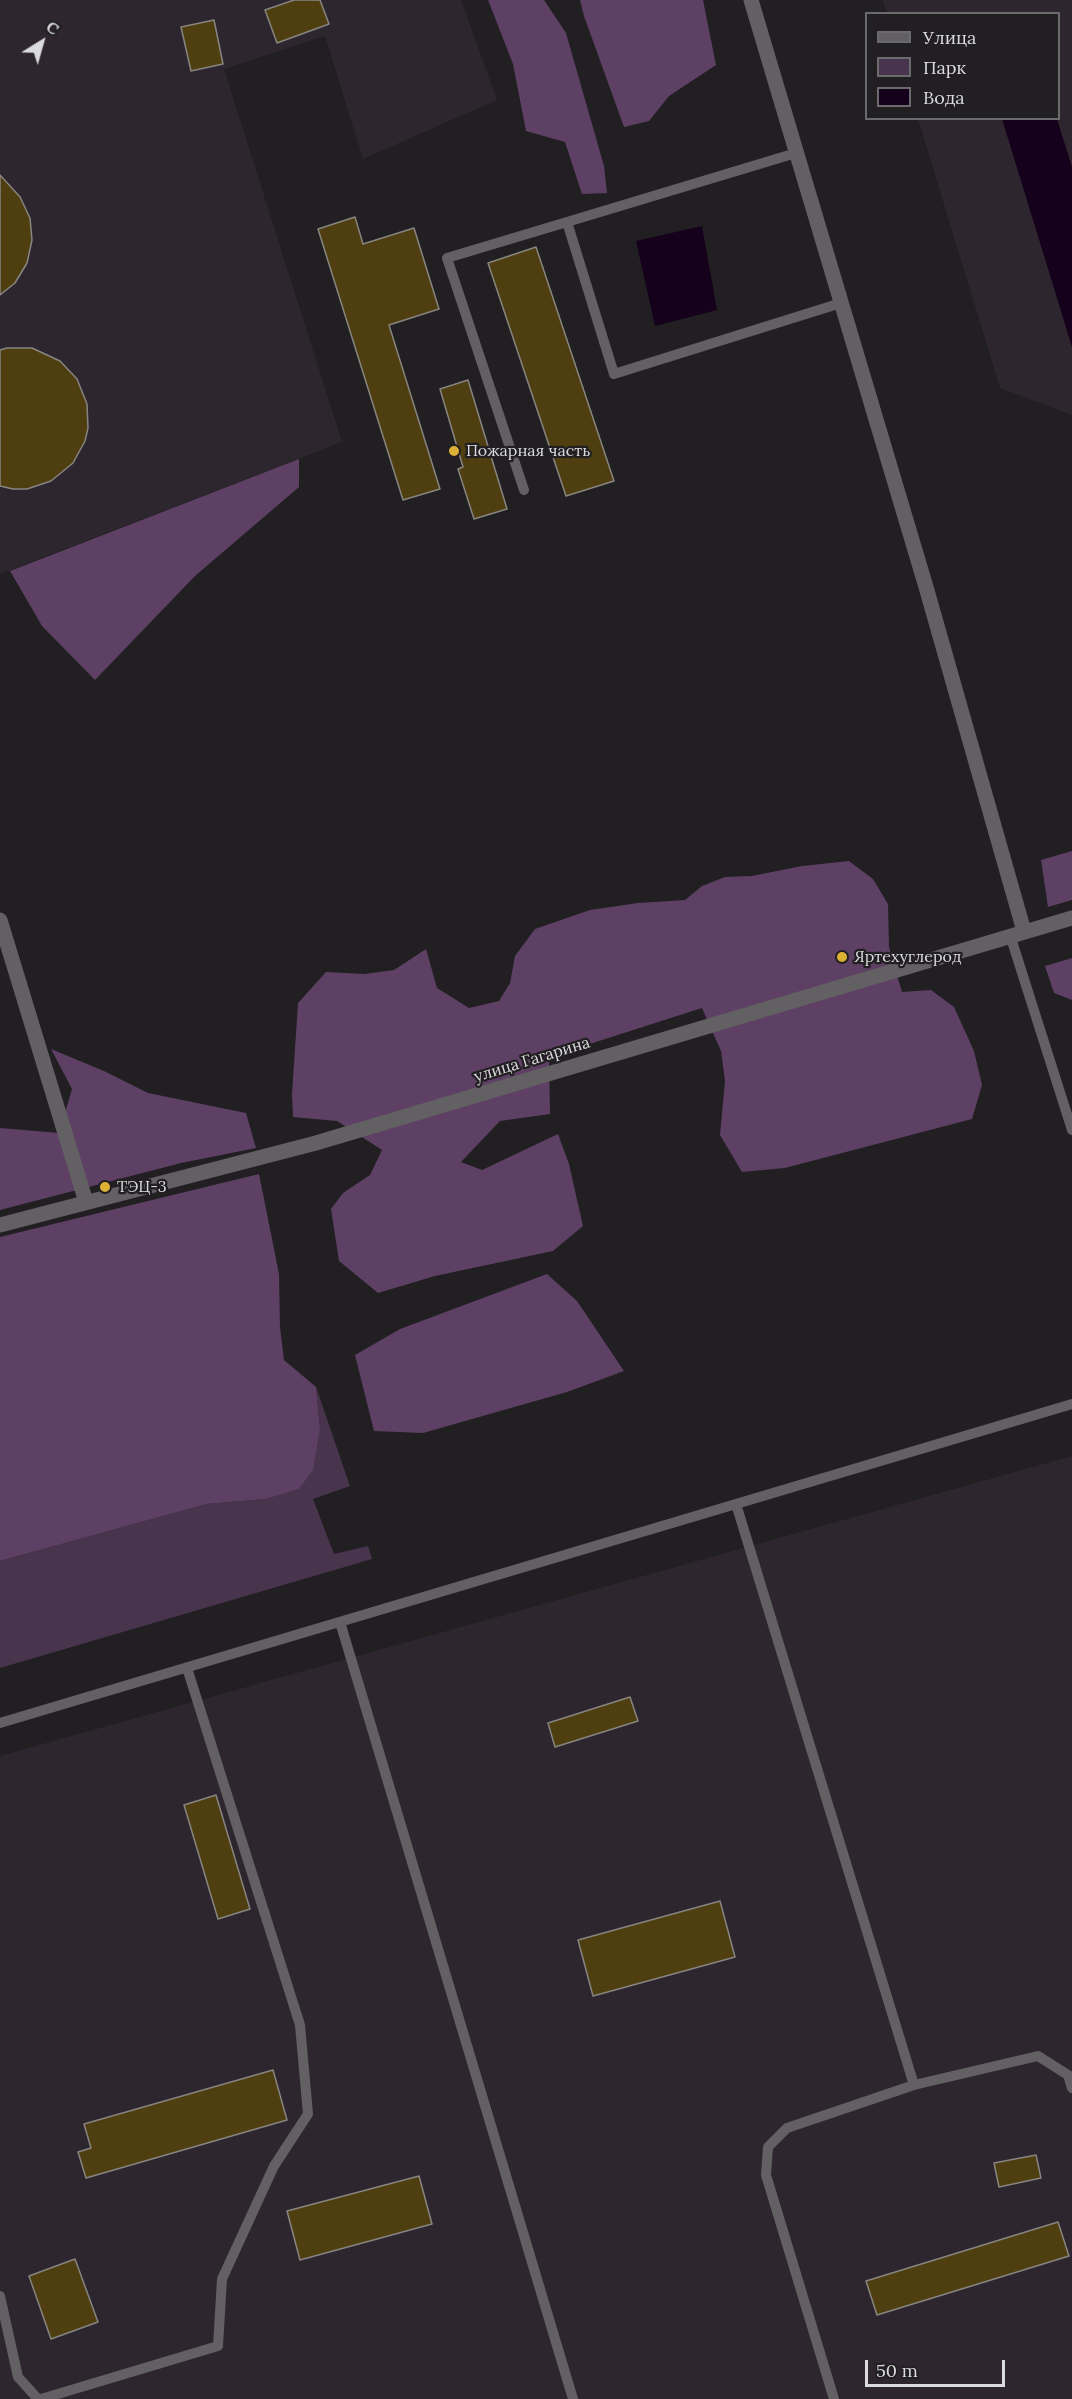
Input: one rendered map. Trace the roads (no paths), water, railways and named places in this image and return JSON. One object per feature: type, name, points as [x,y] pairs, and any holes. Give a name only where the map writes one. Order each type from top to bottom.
[{"type":"street","points":[[751,0],[923,575],[1017,933]]},
{"type":"street","name":"улица Гагарина","points":[[0,1225],[316,1143],[1072,918]]},
{"type":"street","points":[[0,920],[86,1202]]},
{"type":"lane","points":[[524,490],[447,258],[796,153]]},
{"type":"lane","points":[[567,222],[614,374],[841,303]]},
{"type":"lane","points":[[1017,933],[1072,1130]]},
{"type":"lane","points":[[0,1723],[1072,1404]]},
{"type":"lane","points":[[736,1504],[914,2085]]},
{"type":"lane","points":[[340,1622],[573,2399]]},
{"type":"lane","points":[[0,2296],[18,2377],[39,2399],[218,2346],[222,2279],[274,2166],[308,2114],[300,2025],[187,1668]]},
{"type":"lane","points":[[834,2399],[766,2175],[768,2146],[787,2128],[914,2085],[1038,2056],[1068,2074],[1072,2088]]},
{"type":"water","points":[[1002,120],[1057,120],[1072,167],[1072,347]]},
{"type":"water","points":[[702,226],[717,310],[655,326],[636,241]]},
{"type":"place","name":"Пожарная часть","points":[[454,451]]},
{"type":"place","name":"Яртехуглерод","points":[[842,957]]},
{"type":"place","name":"ТЭЦ-3","points":[[105,1187]]}]
